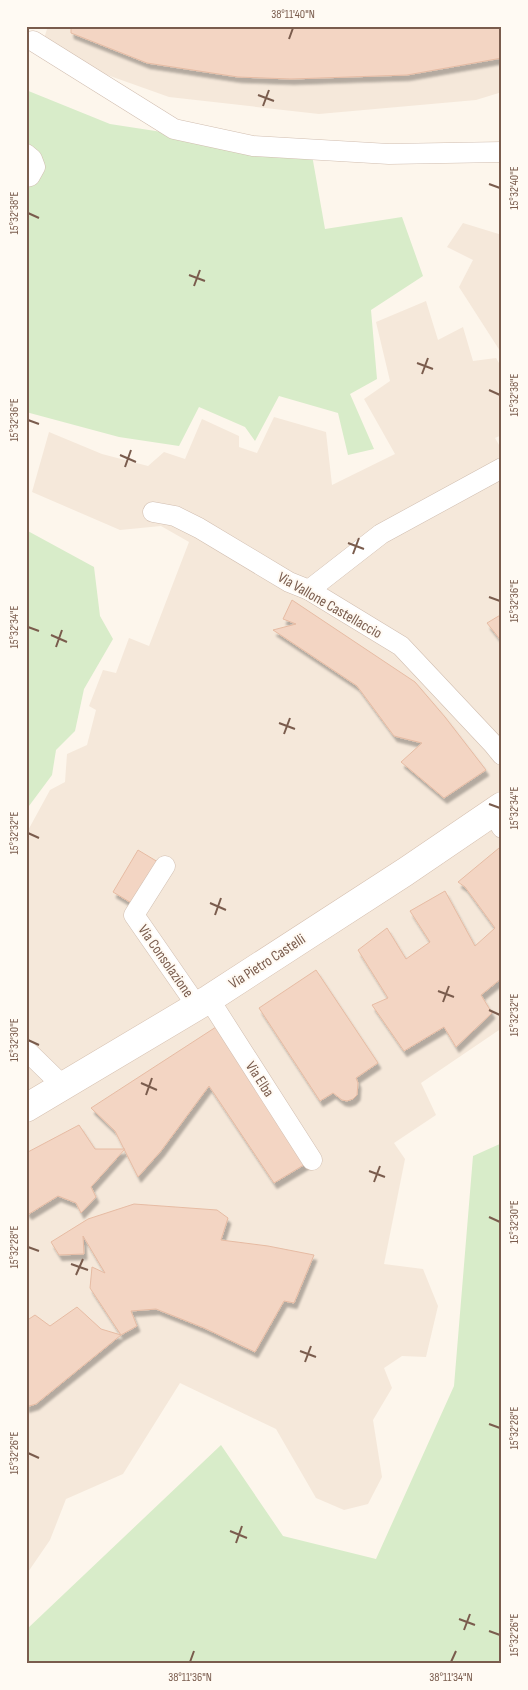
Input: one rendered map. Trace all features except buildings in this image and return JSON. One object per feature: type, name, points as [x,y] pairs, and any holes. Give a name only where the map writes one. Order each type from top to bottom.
[{"type":"street","points":[[34,39],[174,129],[253,146],[389,154],[502,152]]},
{"type":"street","points":[[26,154],[32,159],[35,167],[30,176],[26,177]]},
{"type":"street","points":[[309,590],[380,534],[502,468]]},
{"type":"street","name":"Via Vallone Castellaccio","points":[[153,512],[174,516],[289,582],[309,590],[401,646],[502,755]]},
{"type":"street","name":"Via Pietro Castelli","points":[[26,1108],[203,1002],[405,872],[499,815]]},
{"type":"street","name":"Via Consolazione","points":[[165,866],[134,915],[203,1002]]},
{"type":"street","name":"Via Elba","points":[[203,1002],[312,1160]]},
{"type":"street","points":[[26,1050],[63,1086]]},
{"type":"shaded area","points":[[48,26],[502,26],[502,92],[476,100],[319,114],[169,97],[40,51]]},
{"type":"shaded area","points":[[463,223],[502,235],[502,354],[459,287],[473,260],[447,247]]},
{"type":"shaded area","points":[[426,301],[438,340],[463,327],[473,361],[496,358],[502,368],[502,435],[495,438],[502,450],[502,1028],[421,1083],[436,1115],[394,1143],[405,1159],[384,1264],[423,1269],[438,1306],[426,1357],[402,1356],[384,1368],[392,1388],[373,1420],[382,1477],[368,1504],[344,1510],[316,1498],[276,1429],[180,1383],[123,1474],[66,1499],[50,1540],[26,1575],[26,834],[50,790],[65,782],[67,754],[87,745],[96,710],[89,706],[103,670],[116,673],[129,638],[149,646],[189,542],[161,526],[120,530],[32,492],[49,432],[102,454],[148,466],[164,452],[185,459],[202,419],[239,436],[239,447],[257,453],[274,417],[326,432],[332,485],[395,454],[364,399],[390,381],[376,322]]},
{"type":"green space","points":[[26,90],[110,124],[312,155],[325,229],[402,217],[423,276],[371,310],[377,379],[350,394],[374,449],[348,455],[338,413],[279,396],[255,441],[245,427],[199,407],[179,446],[119,437],[26,412]]},
{"type":"green space","points":[[26,530],[94,567],[100,616],[113,639],[84,689],[75,731],[56,750],[52,775],[26,810]]},
{"type":"green space","points":[[502,1143],[502,1664],[26,1664],[26,1630],[221,1445],[283,1536],[376,1559],[454,1386],[473,1156]]}]
